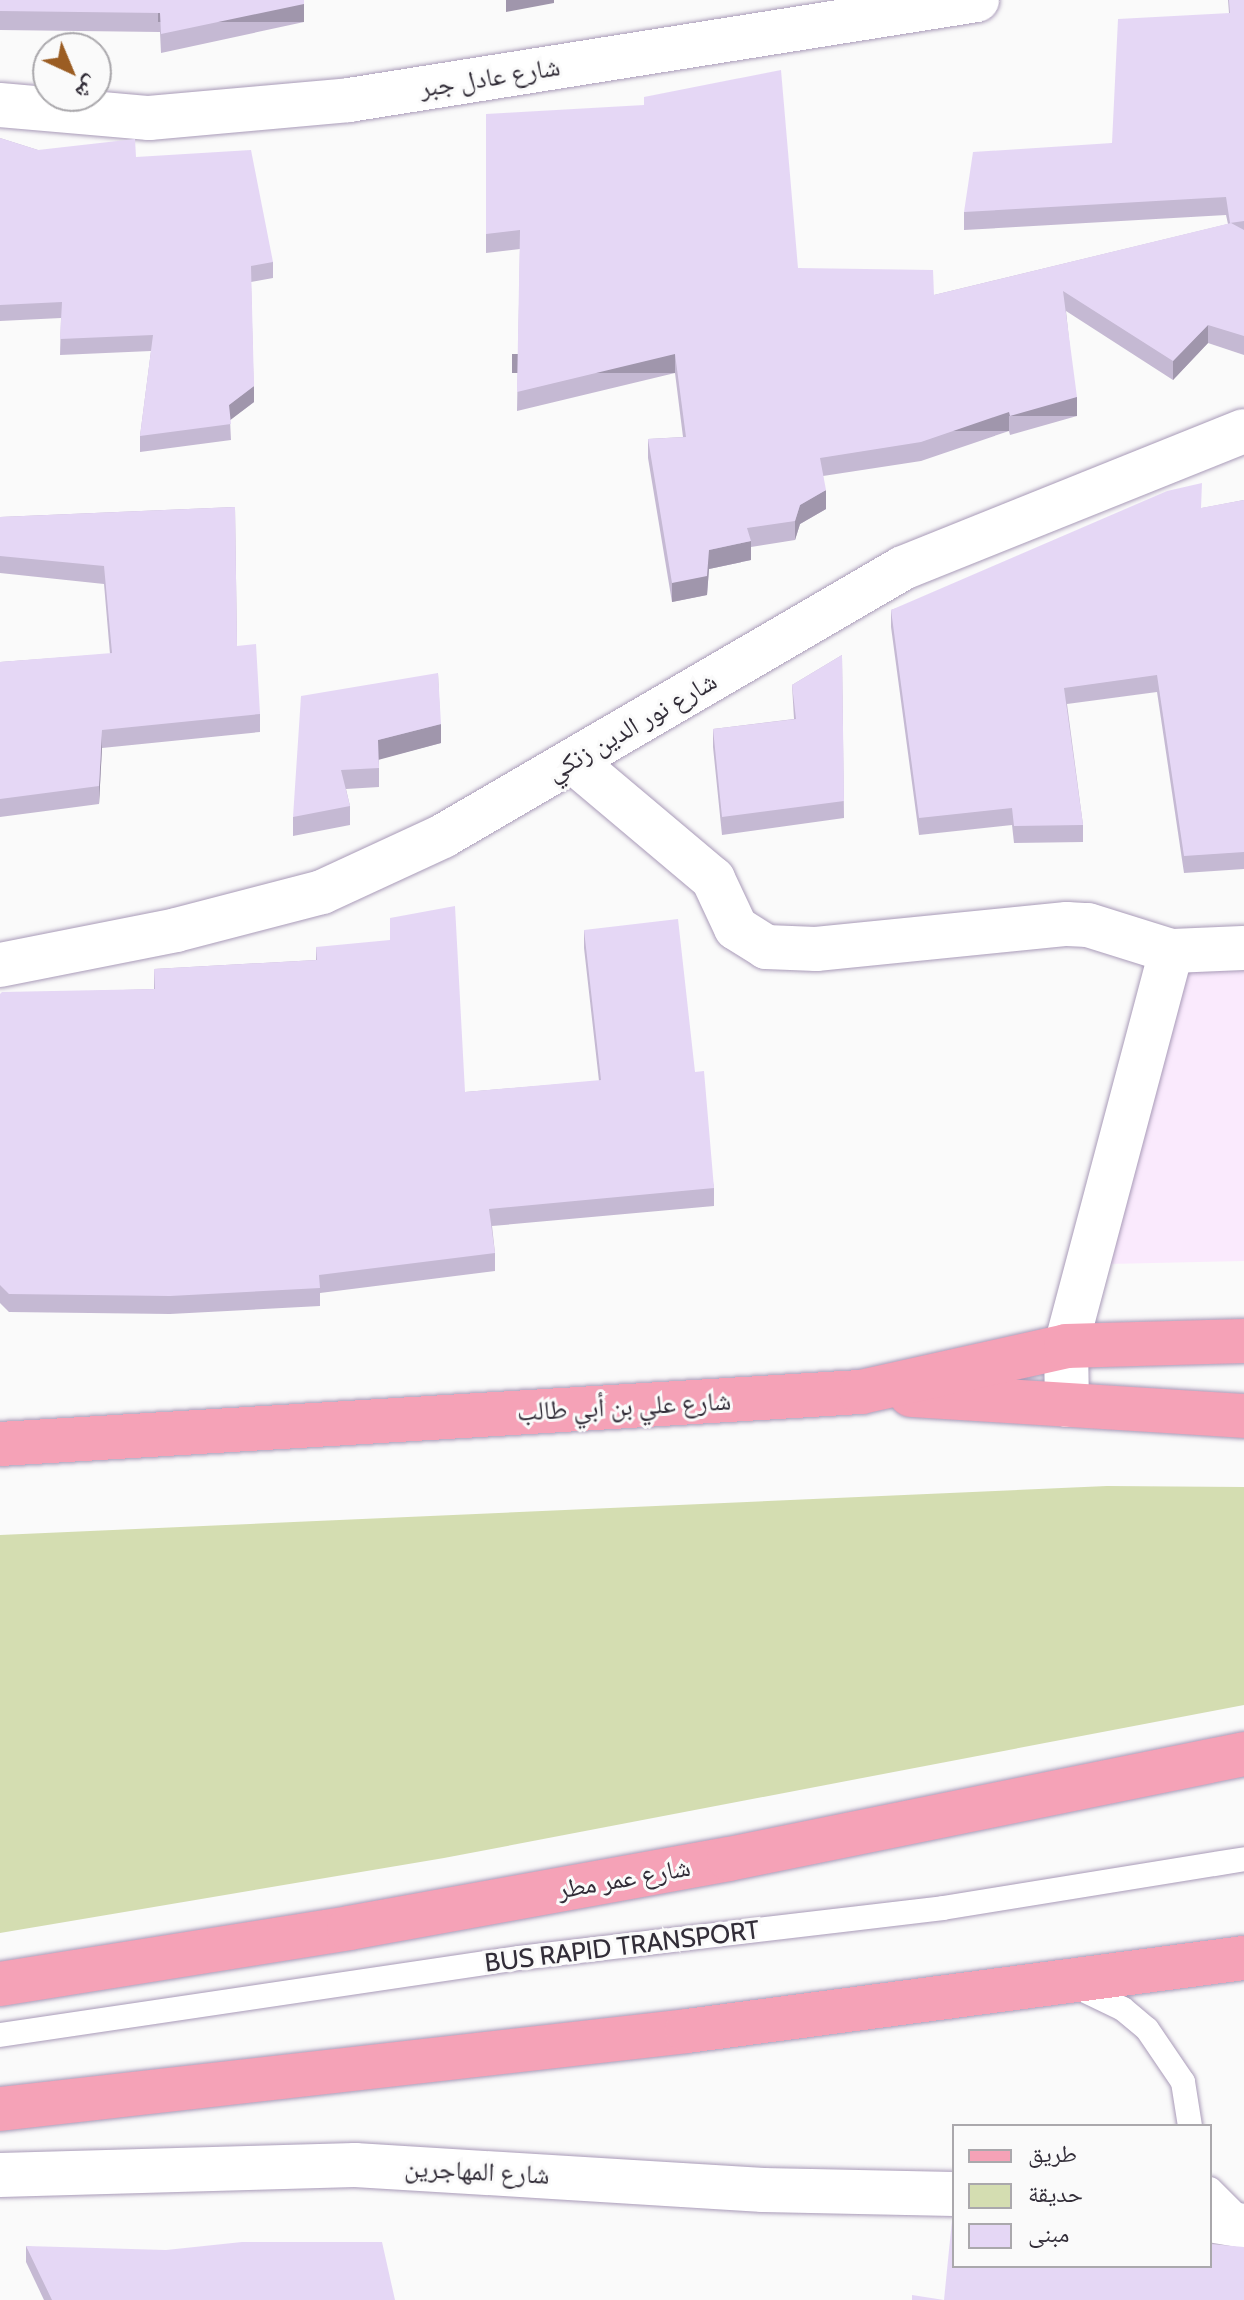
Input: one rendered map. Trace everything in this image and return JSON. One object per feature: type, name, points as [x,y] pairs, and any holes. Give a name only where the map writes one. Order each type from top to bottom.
[{"type":"main road","name":"شارع علي بن أبي طالب","points":[[0,1444],[861,1392],[1066,1346],[1244,1341]]},
{"type":"main road","points":[[861,1392],[1244,1416]]},
{"type":"main road","name":"شارع عمر مطر","points":[[0,1984],[349,1928],[729,1859],[1244,1754]]},
{"type":"main road","points":[[0,2109],[1244,1958]]},
{"type":"street","name":"شارع عادل جبر","points":[[0,105],[149,118],[349,100],[977,0]]},
{"type":"street","name":"شارع نور الدين زنكي","points":[[0,965],[176,930],[322,892],[443,836],[903,568],[1244,431]]},
{"type":"street","points":[[574,762],[713,879],[736,928],[752,942],[816,949],[1067,924],[1088,925],[1171,951],[1244,948]]},
{"type":"street","points":[[1067,1405],[1066,1346],[1171,951]]},
{"type":"street","name":"شارع المهاجرين","points":[[0,2175],[355,2165],[763,2190],[952,2194]]},
{"type":"street","points":[[1212,2220],[1244,2224]]},
{"type":"lane","name":"BUS RAPID TRANSPORT","points":[[0,2035],[519,1958],[943,1908],[1244,1859]]},
{"type":"lane","points":[[1061,1982],[1094,1992],[1147,2029],[1183,2082],[1190,2124]]},
{"type":"lane","points":[[1212,2191],[1244,2224]]},
{"type":"shaded area","points":[[1186,969],[1244,971],[1244,1261],[1108,1264]]},
{"type":"green space","points":[[1107,1486],[1244,1487],[1244,1705],[444,1858],[0,1933],[0,1535]]},
{"type":"building","points":[[0,0],[304,0],[304,4],[161,34],[160,13],[0,11]]},
{"type":"building","points":[[1229,0],[1244,0],[1244,221],[1230,223],[1226,197],[964,212],[973,152],[1112,143],[1118,19],[1230,13]]},
{"type":"building","points":[[781,70],[798,268],[933,270],[934,295],[1231,223],[1244,230],[1244,336],[1208,325],[1173,361],[1063,291],[1077,397],[1010,416],[1009,412],[921,442],[820,458],[826,490],[800,505],[795,521],[747,528],[751,541],[709,550],[707,576],[672,583],[648,439],[686,437],[675,354],[517,392],[520,230],[486,234],[486,114],[644,105],[644,97]]},
{"type":"building","points":[[0,138],[38,150],[135,139],[136,157],[251,150],[273,262],[251,266],[254,386],[229,405],[231,424],[140,436],[153,335],[60,339],[62,302],[0,305]]},
{"type":"building","points":[[1202,483],[1201,508],[1244,500],[1244,852],[1184,856],[1157,675],[1064,688],[1083,825],[1014,826],[1012,808],[919,818],[891,610],[1167,491]]},
{"type":"building","points":[[235,507],[237,646],[256,644],[260,714],[102,730],[99,786],[0,799],[0,662],[112,653],[104,566],[0,556],[0,517]]},
{"type":"building","points":[[842,655],[844,801],[722,817],[713,729],[796,719],[792,685]]},
{"type":"building","points":[[438,673],[441,724],[378,740],[379,768],[341,770],[350,806],[293,817],[301,696]]},
{"type":"building","points":[[455,906],[465,1092],[601,1080],[584,930],[678,919],[695,1072],[704,1071],[714,1188],[489,1209],[495,1253],[319,1275],[320,1288],[170,1296],[9,1294],[0,1285],[2,992],[155,989],[154,969],[317,960],[316,947],[390,940],[390,918]]},
{"type":"building","points":[[952,2220],[952,2268],[1212,2268],[1212,2244],[1244,2247],[1244,2300],[944,2300]]},
{"type":"building","points":[[242,2242],[382,2242],[395,2300],[52,2300],[26,2246],[166,2250]]},
{"type":"building","points":[[912,2295],[944,2300],[912,2300]]}]
